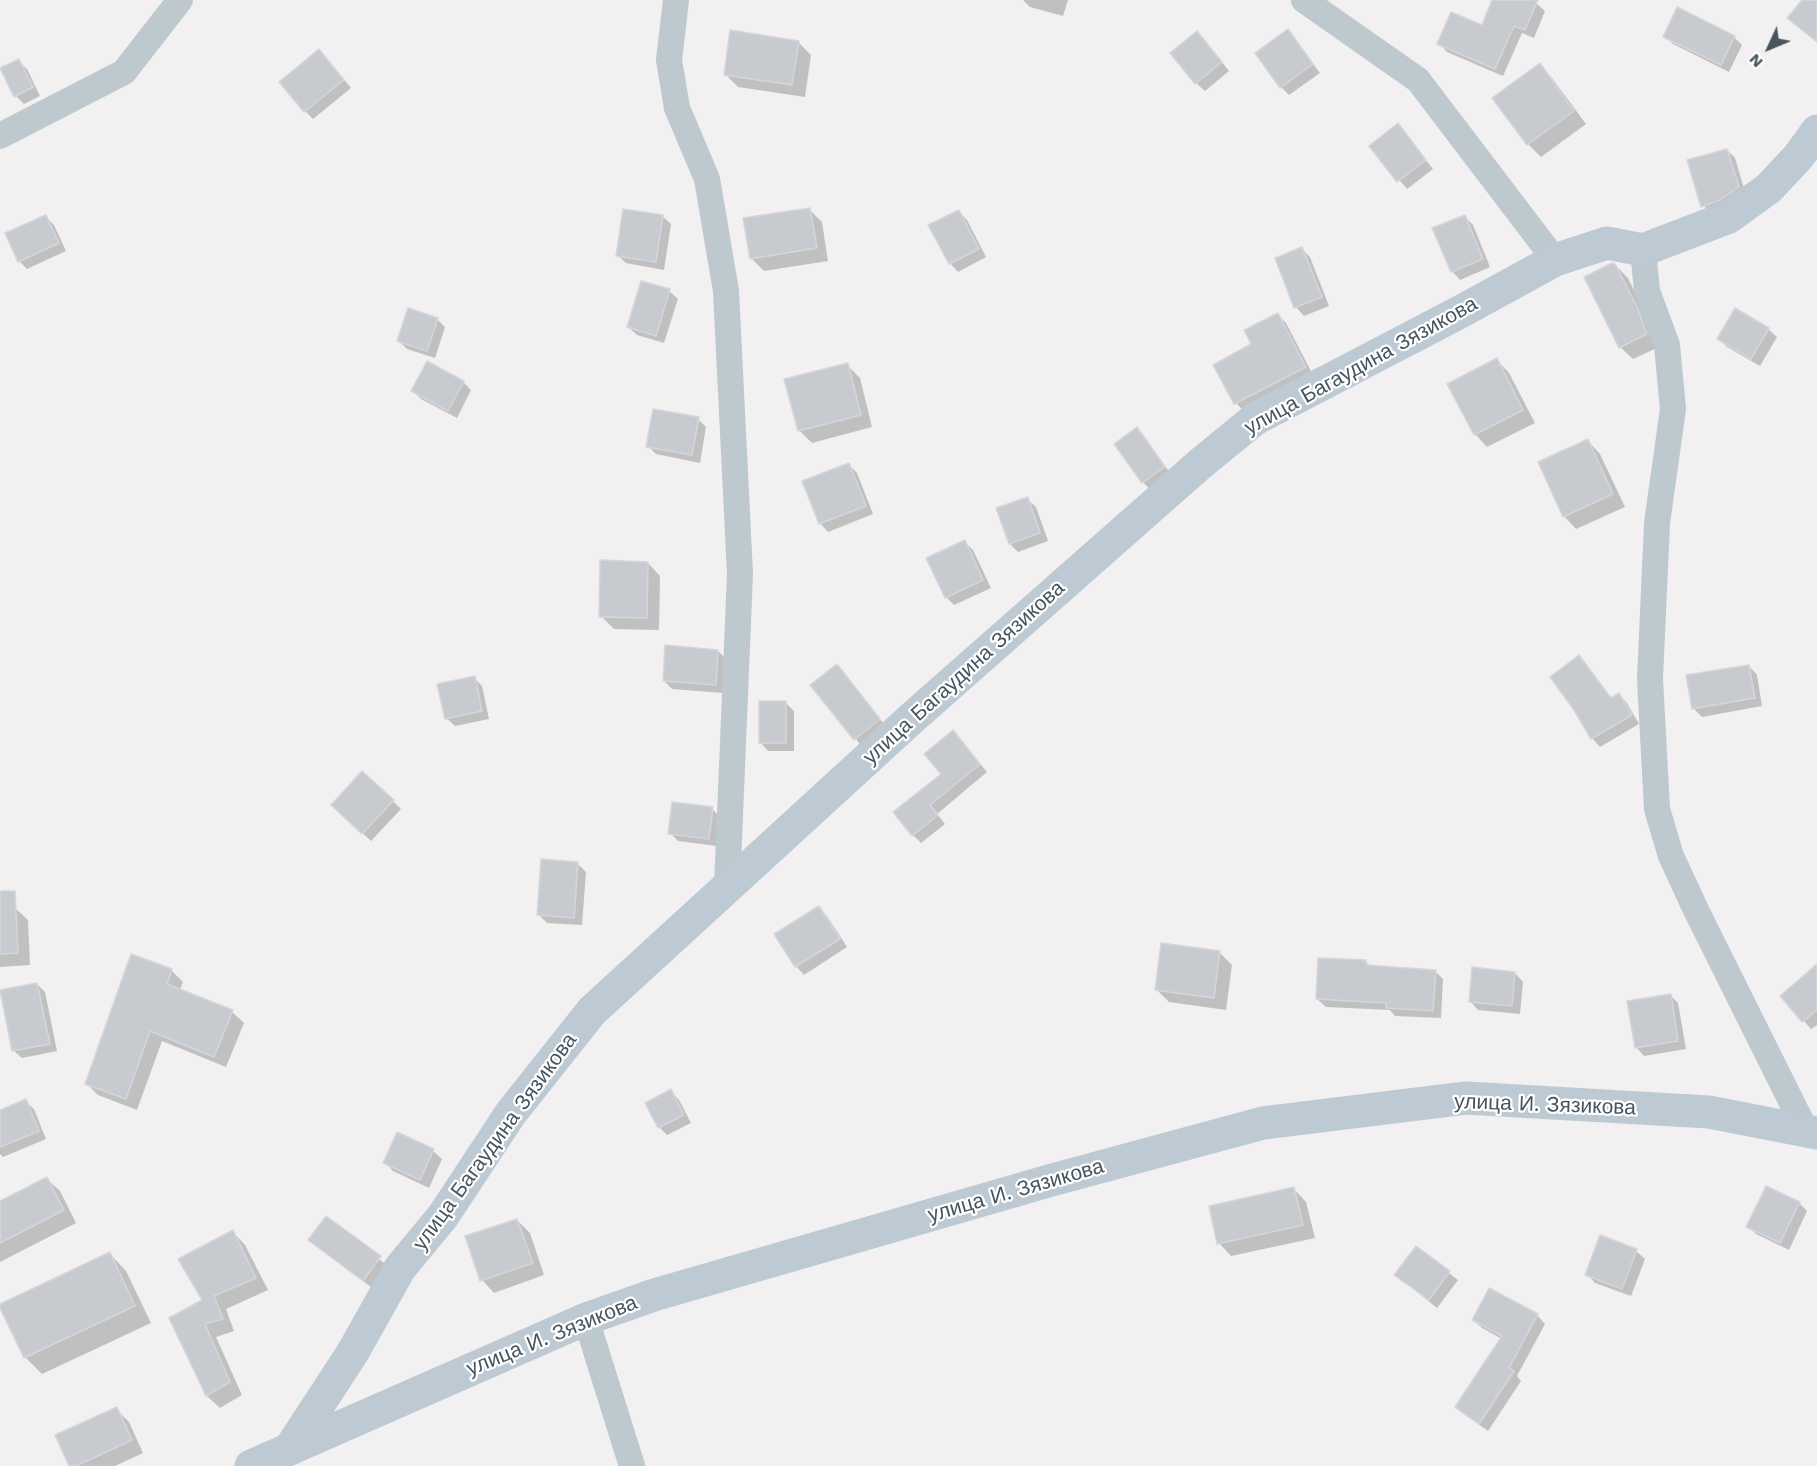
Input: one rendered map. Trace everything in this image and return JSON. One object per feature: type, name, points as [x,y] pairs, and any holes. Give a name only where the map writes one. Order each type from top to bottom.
[{"type":"street","points":[[0,136],[124,72],[180,0]]},
{"type":"street","points":[[676,0],[669,60],[677,108],[707,179],[726,291],[740,574],[727,888]]},
{"type":"street","points":[[1304,0],[1418,80],[1555,260]]},
{"type":"street","points":[[1811,1131],[1696,910],[1671,856],[1657,809],[1650,680],[1657,523],[1673,409],[1667,345],[1647,291],[1643,250],[1729,217],[1769,188],[1798,157],[1817,131]]},
{"type":"street","name":"улица Багаудина Зязикова","points":[[291,1447],[353,1352],[400,1268],[444,1216],[511,1113],[592,1011],[912,718],[1200,464],[1255,419],[1555,260],[1607,243],[1643,250]]},
{"type":"street","name":"улица И. Зязикова","points":[[251,1466],[585,1318],[654,1295],[1029,1187],[1263,1123],[1466,1098],[1709,1112],[1811,1131]]},
{"type":"street","points":[[585,1318],[632,1466]]},
{"type":"building","points":[[1492,0],[1538,0],[1525,30],[1514,26],[1495,69],[1437,44],[1451,12],[1482,25]]},
{"type":"building","points":[[1802,0],[1817,0],[1817,42],[1787,18]]},
{"type":"building","points":[[1677,7],[1735,36],[1721,65],[1663,37]]},
{"type":"building","points":[[1288,29],[1313,64],[1280,88],[1255,53]]},
{"type":"building","points":[[730,30],[799,41],[792,85],[724,75]]},
{"type":"building","points":[[1197,31],[1222,62],[1195,84],[1170,53]]},
{"type":"building","points":[[319,49],[344,80],[304,112],[279,82]]},
{"type":"building","points":[[19,59],[33,87],[14,97],[0,68]]},
{"type":"building","points":[[1540,63],[1574,111],[1527,145],[1492,98]]},
{"type":"building","points":[[1398,123],[1426,160],[1397,182],[1369,146]]},
{"type":"building","points":[[1727,149],[1739,187],[1720,200],[1701,207],[1687,160]]},
{"type":"building","points":[[810,208],[817,248],[750,259],[743,218]]},
{"type":"building","points":[[623,209],[663,215],[656,262],[616,256]]},
{"type":"building","points":[[959,210],[979,249],[949,264],[928,225]]},
{"type":"building","points":[[46,215],[59,243],[18,262],[5,233]]},
{"type":"building","points":[[1465,215],[1483,259],[1451,272],[1432,228]]},
{"type":"building","points":[[1302,247],[1322,297],[1294,308],[1275,258]]},
{"type":"building","points":[[1612,263],[1615,264],[1638,309],[1647,334],[1619,348],[1584,277]]},
{"type":"building","points":[[641,281],[670,289],[656,336],[627,327]]},
{"type":"building","points":[[408,308],[438,318],[427,351],[397,341]]},
{"type":"building","points":[[1735,308],[1769,328],[1751,359],[1717,339]]},
{"type":"building","points":[[1278,313],[1306,367],[1234,404],[1213,365],[1251,344],[1244,330]]},
{"type":"building","points":[[1497,358],[1523,410],[1474,435],[1447,384]]},
{"type":"building","points":[[427,361],[464,381],[448,411],[411,391]]},
{"type":"building","points":[[848,363],[861,415],[798,431],[784,379]]},
{"type":"building","points":[[653,409],[699,417],[692,455],[646,447]]},
{"type":"building","points":[[1137,427],[1165,467],[1142,483],[1114,444]]},
{"type":"building","points":[[1588,439],[1613,494],[1563,517],[1538,462]]},
{"type":"building","points":[[849,463],[866,506],[819,524],[802,481]]},
{"type":"building","points":[[1028,497],[1040,533],[1009,544],[996,508]]},
{"type":"building","points":[[965,540],[983,580],[945,598],[926,558]]},
{"type":"building","points":[[600,560],[648,562],[647,618],[599,617]]},
{"type":"building","points":[[665,645],[718,650],[716,685],[663,681]]},
{"type":"building","points":[[1579,655],[1611,698],[1619,693],[1632,715],[1591,739],[1574,710],[1550,677]]},
{"type":"building","points":[[837,664],[880,719],[854,740],[810,685]]},
{"type":"building","points":[[1749,665],[1755,698],[1692,709],[1686,675]]},
{"type":"building","points":[[475,676],[482,711],[445,719],[437,684]]},
{"type":"building","points":[[759,701],[786,701],[786,743],[759,743]]},
{"type":"building","points":[[953,730],[980,764],[930,805],[938,815],[912,836],[893,812],[941,774],[924,754]]},
{"type":"building","points":[[362,771],[394,800],[362,834],[331,805]]},
{"type":"building","points":[[672,802],[713,807],[709,839],[668,834]]},
{"type":"building","points":[[541,859],[578,862],[574,918],[537,915]]},
{"type":"building","points":[[0,891],[15,891],[18,953],[0,954]]},
{"type":"building","points":[[819,906],[840,939],[795,967],[774,934]]},
{"type":"building","points":[[1161,943],[1220,951],[1214,998],[1155,990]]},
{"type":"building","points":[[131,954],[172,969],[167,984],[233,1010],[214,1057],[150,1031],[126,1099],[85,1084]]},
{"type":"building","points":[[1318,958],[1366,960],[1366,965],[1436,970],[1433,1011],[1386,1008],[1386,1003],[1316,999]]},
{"type":"building","points":[[1817,964],[1817,1010],[1802,1022],[1780,996]]},
{"type":"building","points":[[1472,967],[1515,972],[1512,1006],[1469,1002]]},
{"type":"building","points":[[37,983],[50,1044],[12,1051],[0,990]]},
{"type":"building","points":[[1671,994],[1678,1041],[1635,1048],[1627,1001]]},
{"type":"building","points":[[671,1089],[684,1115],[658,1128],[645,1103]]},
{"type":"building","points":[[26,1099],[39,1131],[0,1147],[0,1110]]},
{"type":"building","points":[[397,1132],[434,1149],[420,1180],[383,1163]]},
{"type":"building","points":[[47,1177],[64,1210],[0,1243],[0,1201]]},
{"type":"building","points":[[1766,1186],[1800,1202],[1780,1243],[1746,1227]]},
{"type":"building","points":[[1294,1187],[1303,1225],[1217,1244],[1209,1206]]},
{"type":"building","points":[[326,1216],[381,1256],[363,1281],[308,1240]]},
{"type":"building","points":[[517,1219],[533,1263],[480,1281],[465,1236]]},
{"type":"building","points":[[233,1230],[256,1278],[214,1296],[223,1319],[205,1324],[230,1382],[206,1396],[169,1318],[202,1300],[178,1259]]},
{"type":"building","points":[[1600,1235],[1637,1249],[1622,1289],[1585,1275]]},
{"type":"building","points":[[1416,1246],[1450,1271],[1429,1300],[1394,1275]]},
{"type":"building","points":[[110,1252],[135,1306],[24,1358],[0,1304]]},
{"type":"building","points":[[1489,1288],[1538,1314],[1509,1368],[1514,1371],[1479,1424],[1455,1407],[1502,1336],[1472,1320]]},
{"type":"building","points":[[117,1407],[132,1440],[76,1466],[69,1466],[55,1435]]}]
